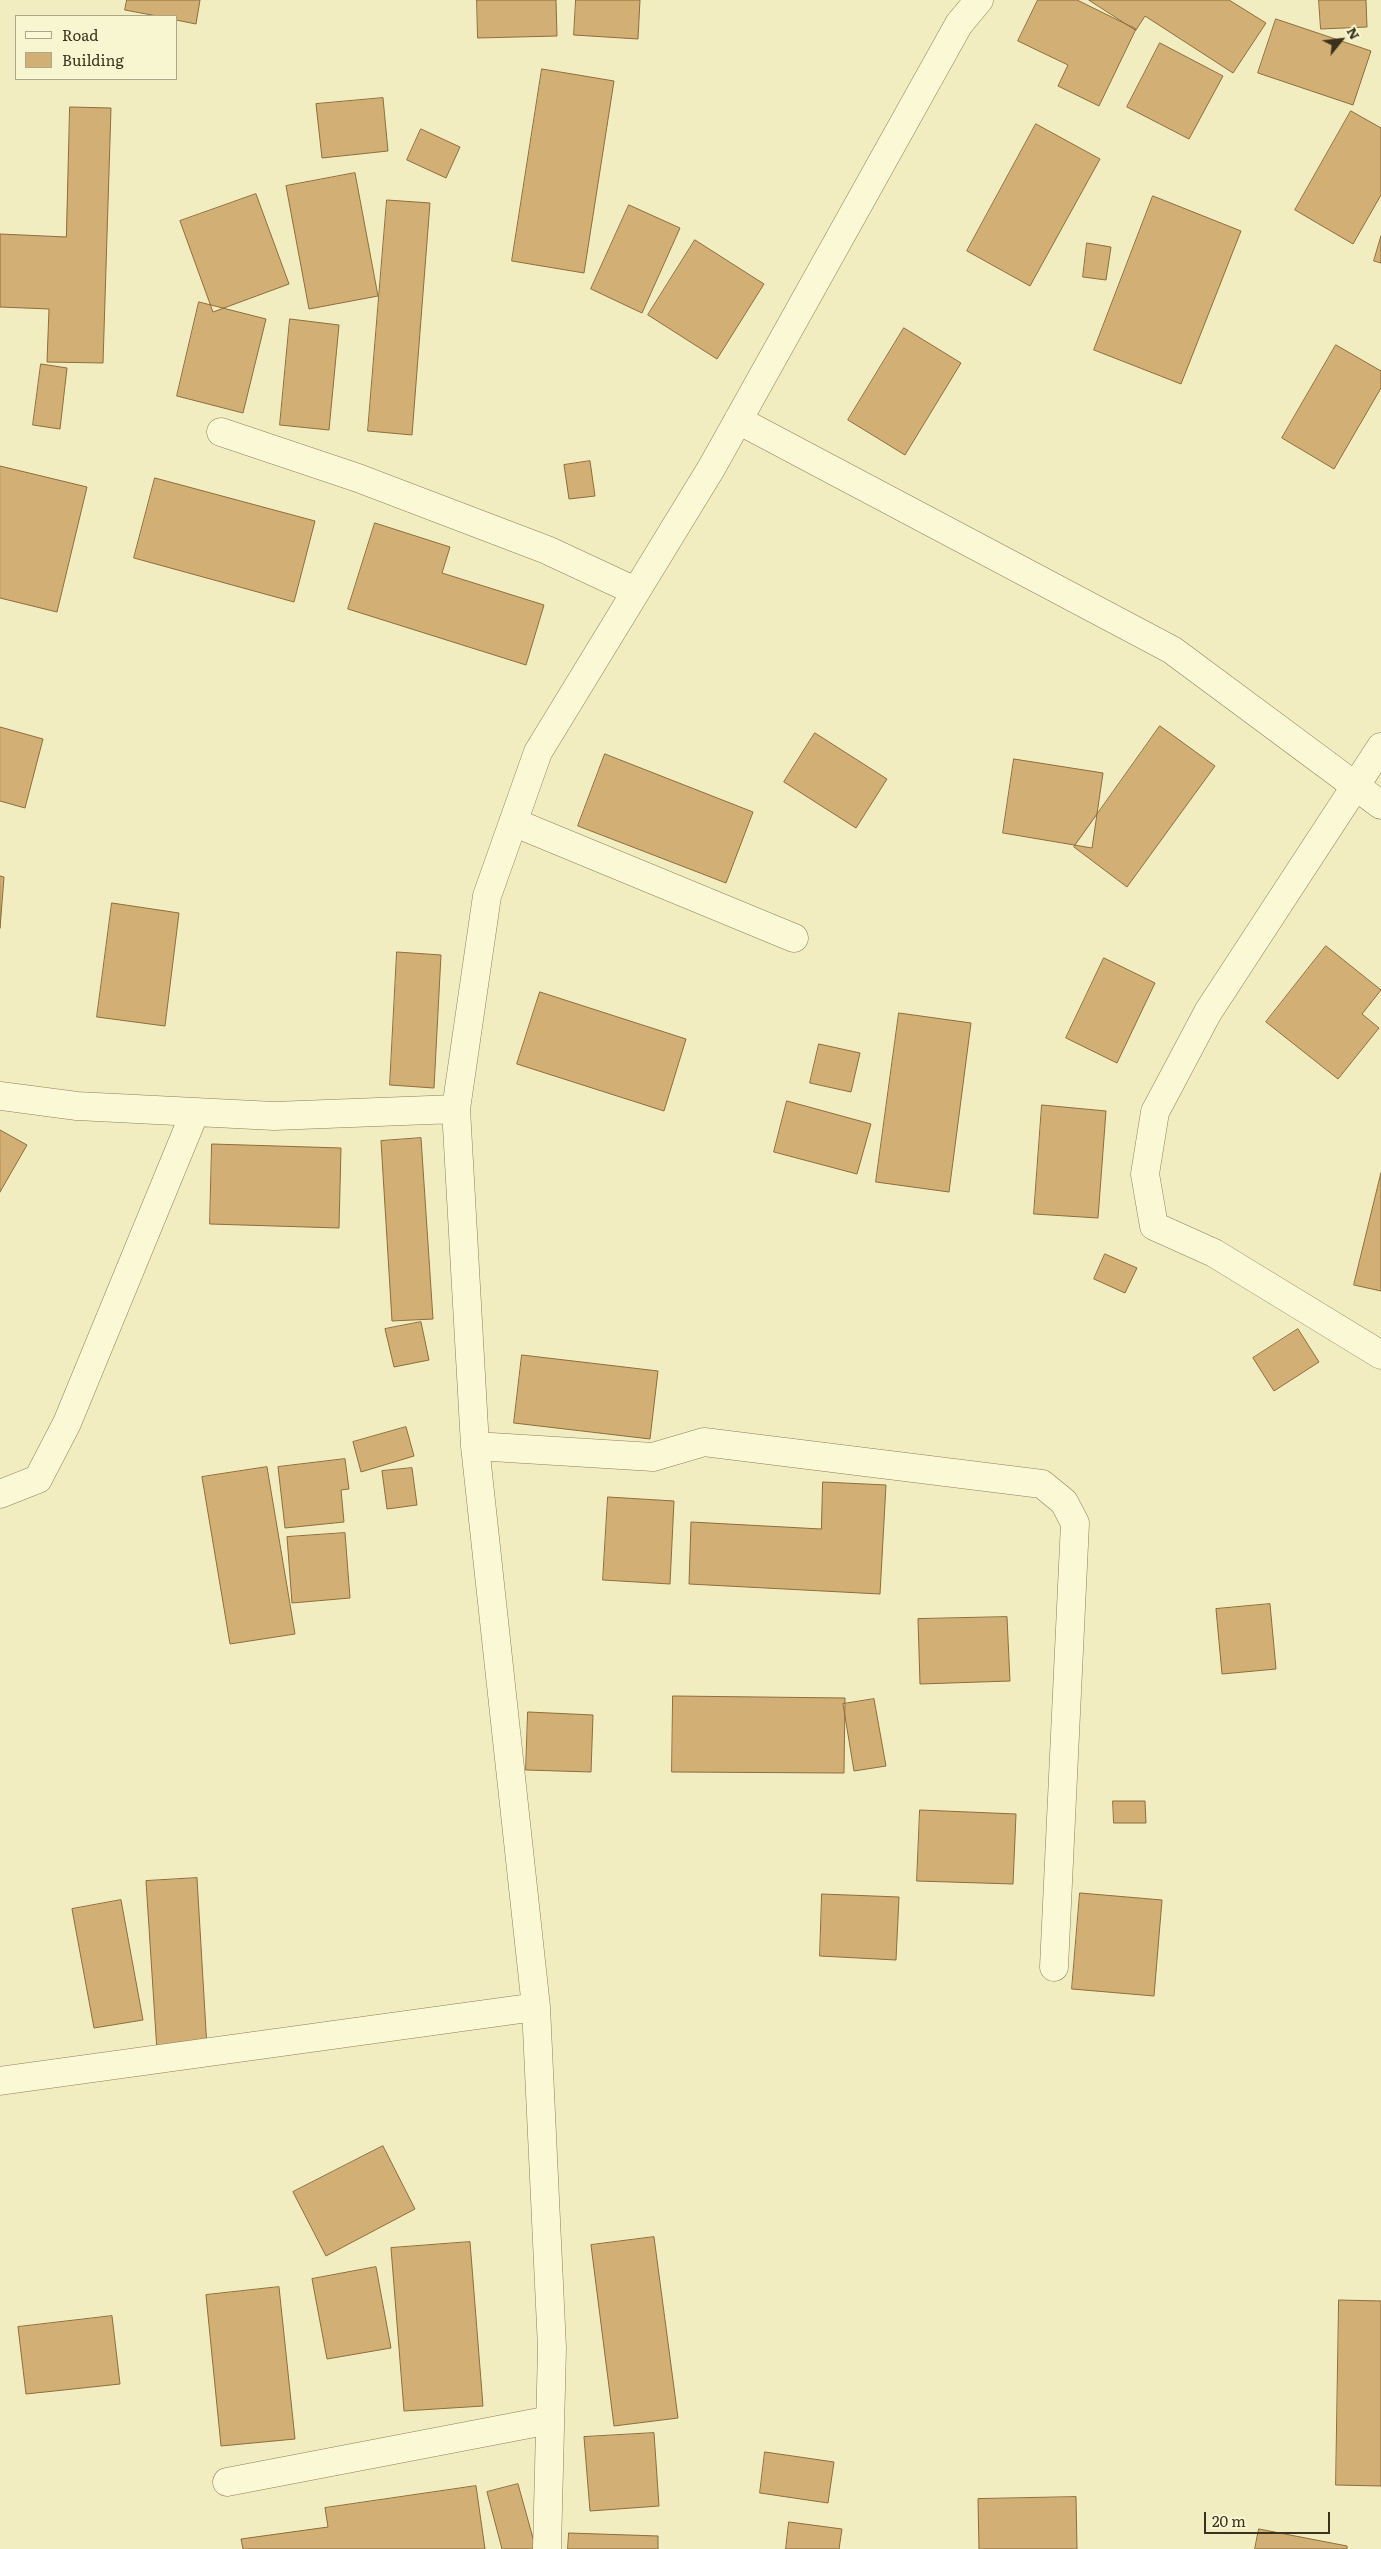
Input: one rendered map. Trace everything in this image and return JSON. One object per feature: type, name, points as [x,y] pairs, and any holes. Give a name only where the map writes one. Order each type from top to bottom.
[{"type":"street","points":[[547,2549],[552,2348],[536,2007],[475,1446],[456,1109],[487,896],[538,752],[712,467],[959,24],[979,0]]},
{"type":"street","points":[[738,420],[1172,650],[1381,805]]},
{"type":"street","points":[[221,432],[358,478],[538,546],[635,591]]},
{"type":"street","points":[[1381,747],[1208,1012],[1155,1112],[1145,1174],[1154,1226],[1214,1253],[1381,1355]]},
{"type":"street","points":[[513,822],[794,938]]},
{"type":"street","points":[[0,1096],[77,1106],[274,1116],[456,1109]]},
{"type":"street","points":[[0,1494],[38,1479],[67,1423],[194,1112]]},
{"type":"street","points":[[475,1446],[653,1457],[704,1442],[1042,1484],[1064,1502],[1075,1523],[1054,1967]]},
{"type":"street","points":[[0,2081],[536,2007]]},
{"type":"street","points":[[227,2482],[550,2420]]},
{"type":"building","points":[[127,0],[200,0],[196,24],[178,20],[178,15],[152,15],[125,10]]},
{"type":"building","points":[[477,0],[556,0],[557,36],[478,38]]},
{"type":"building","points":[[576,0],[640,0],[638,39],[574,35]]},
{"type":"building","points":[[1038,0],[1077,0],[1136,29],[1099,106],[1058,86],[1068,65],[1018,41]]},
{"type":"building","points":[[1089,0],[1229,0],[1266,23],[1233,73],[1145,16],[1136,30]]},
{"type":"building","points":[[1319,0],[1366,0],[1367,27],[1321,29]]},
{"type":"building","points":[[1276,19],[1371,51],[1353,105],[1258,73]]},
{"type":"building","points":[[1160,43],[1223,76],[1189,139],[1127,107]]},
{"type":"building","points":[[542,69],[614,81],[584,273],[512,261]]},
{"type":"building","points":[[383,98],[388,151],[322,158],[316,104]]},
{"type":"building","points":[[70,107],[111,108],[103,363],[47,362],[49,309],[0,307],[0,234],[66,237]]},
{"type":"building","points":[[1351,111],[1381,128],[1381,195],[1353,244],[1295,210]]},
{"type":"building","points":[[1036,124],[1100,159],[1030,286],[967,251]]},
{"type":"building","points":[[421,129],[460,147],[446,178],[407,160]]},
{"type":"building","points":[[355,173],[378,296],[309,309],[286,186]]},
{"type":"building","points":[[256,194],[289,284],[213,312],[180,221]]},
{"type":"building","points":[[1153,196],[1241,231],[1181,384],[1094,350]]},
{"type":"building","points":[[387,200],[430,203],[412,435],[368,431]]},
{"type":"building","points":[[629,205],[680,228],[642,313],[591,289]]},
{"type":"building","points":[[1381,236],[1381,263],[1374,261]]},
{"type":"building","points":[[695,240],[764,284],[717,359],[648,315]]},
{"type":"building","points":[[1087,243],[1111,247],[1106,280],[1083,277]]},
{"type":"building","points":[[199,302],[266,319],[243,413],[177,396]]},
{"type":"building","points":[[290,319],[339,325],[329,430],[280,425]]},
{"type":"building","points":[[904,328],[961,363],[905,455],[848,420]]},
{"type":"building","points":[[1336,345],[1381,371],[1381,388],[1334,469],[1282,438]]},
{"type":"building","points":[[41,364],[67,368],[60,429],[33,425]]},
{"type":"building","points":[[590,461],[595,496],[569,499],[564,465]]},
{"type":"building","points":[[0,466],[87,487],[57,612],[0,598]]},
{"type":"building","points":[[155,478],[315,521],[294,602],[134,558]]},
{"type":"building","points":[[375,523],[450,547],[442,573],[544,605],[526,665],[348,609]]},
{"type":"building","points":[[1160,726],[1215,766],[1127,887],[1074,847]]},
{"type":"building","points":[[0,727],[43,739],[25,808],[0,801]]},
{"type":"building","points":[[815,733],[887,779],[856,828],[784,782]]},
{"type":"building","points":[[605,754],[753,812],[726,883],[578,826]]},
{"type":"building","points":[[1014,759],[1103,773],[1092,848],[1003,833]]},
{"type":"building","points":[[0,876],[4,877],[0,928]]},
{"type":"building","points":[[112,903],[179,913],[165,1026],[97,1017]]},
{"type":"building","points":[[1326,946],[1381,990],[1362,1014],[1379,1028],[1338,1079],[1266,1022]]},
{"type":"building","points":[[397,952],[441,955],[434,1088],[390,1085]]},
{"type":"building","points":[[1104,958],[1155,983],[1117,1063],[1066,1038]]},
{"type":"building","points":[[540,992],[686,1039],[664,1111],[517,1064]]},
{"type":"building","points":[[899,1013],[971,1023],[949,1192],[876,1182]]},
{"type":"building","points":[[819,1044],[860,1053],[851,1092],[810,1083]]},
{"type":"building","points":[[787,1101],[871,1124],[857,1174],[774,1152]]},
{"type":"building","points":[[1042,1105],[1106,1111],[1098,1218],[1034,1214]]},
{"type":"building","points":[[0,1130],[27,1145],[0,1192]]},
{"type":"building","points":[[421,1138],[433,1319],[392,1321],[381,1141]]},
{"type":"building","points":[[212,1144],[341,1148],[339,1228],[210,1224]]},
{"type":"building","points":[[1381,1173],[1381,1291],[1354,1285]]},
{"type":"building","points":[[1105,1254],[1137,1268],[1125,1293],[1094,1279]]},
{"type":"building","points":[[421,1322],[429,1360],[394,1367],[385,1329]]},
{"type":"building","points":[[1298,1329],[1319,1362],[1274,1391],[1253,1358]]},
{"type":"building","points":[[522,1355],[658,1371],[650,1439],[514,1423]]},
{"type":"building","points":[[406,1427],[414,1456],[361,1472],[353,1442]]},
{"type":"building","points":[[345,1459],[349,1489],[341,1490],[344,1522],[285,1528],[278,1467]]},
{"type":"building","points":[[267,1467],[295,1634],[230,1644],[202,1477]]},
{"type":"building","points":[[412,1468],[417,1505],[387,1509],[382,1471]]},
{"type":"building","points":[[823,1482],[886,1485],[880,1594],[689,1584],[691,1522],[821,1529]]},
{"type":"building","points":[[608,1497],[674,1501],[670,1584],[603,1580]]},
{"type":"building","points":[[345,1533],[350,1598],[292,1603],[287,1537]]},
{"type":"building","points":[[1270,1604],[1276,1669],[1222,1674],[1216,1609]]},
{"type":"building","points":[[1007,1617],[1010,1681],[920,1684],[918,1619]]},
{"type":"building","points":[[673,1696],[845,1698],[844,1773],[672,1772]]},
{"type":"building","points":[[874,1699],[886,1766],[854,1771],[843,1704]]},
{"type":"building","points":[[528,1712],[593,1715],[591,1772],[526,1770]]},
{"type":"building","points":[[1113,1801],[1145,1801],[1146,1823],[1114,1823]]},
{"type":"building","points":[[920,1810],[1016,1814],[1013,1884],[917,1881]]},
{"type":"building","points":[[197,1878],[207,2048],[157,2051],[146,1881]]},
{"type":"building","points":[[1080,1893],[1162,1900],[1154,1996],[1072,1989]]},
{"type":"building","points":[[822,1894],[899,1897],[896,1960],[820,1956]]},
{"type":"building","points":[[121,1900],[143,2020],[94,2028],[72,1909]]},
{"type":"building","points":[[383,2146],[415,2209],[326,2256],[293,2192]]},
{"type":"building","points":[[654,2237],[678,2418],[614,2426],[591,2245]]},
{"type":"building","points":[[470,2242],[483,2406],[404,2411],[391,2248]]},
{"type":"building","points":[[376,2267],[391,2348],[327,2359],[312,2279]]},
{"type":"building","points":[[279,2287],[295,2439],[221,2446],[206,2295]]},
{"type":"building","points":[[1339,2300],[1381,2301],[1381,2486],[1336,2485]]},
{"type":"building","points":[[112,2316],[120,2384],[26,2394],[18,2327]]},
{"type":"building","points":[[654,2433],[659,2506],[590,2511],[584,2437]]},
{"type":"building","points":[[765,2452],[834,2462],[828,2503],[760,2493]]},
{"type":"building","points":[[518,2484],[536,2549],[502,2549],[487,2492]]},
{"type":"building","points":[[476,2486],[485,2549],[243,2549],[241,2539],[328,2527],[325,2508]]},
{"type":"building","points":[[1076,2497],[1077,2549],[979,2549],[978,2499]]},
{"type":"building","points":[[789,2522],[842,2529],[839,2549],[786,2549]]},
{"type":"building","points":[[1259,2529],[1347,2546],[1347,2549],[1255,2549]]},
{"type":"building","points":[[569,2533],[658,2536],[658,2549],[568,2549]]}]
